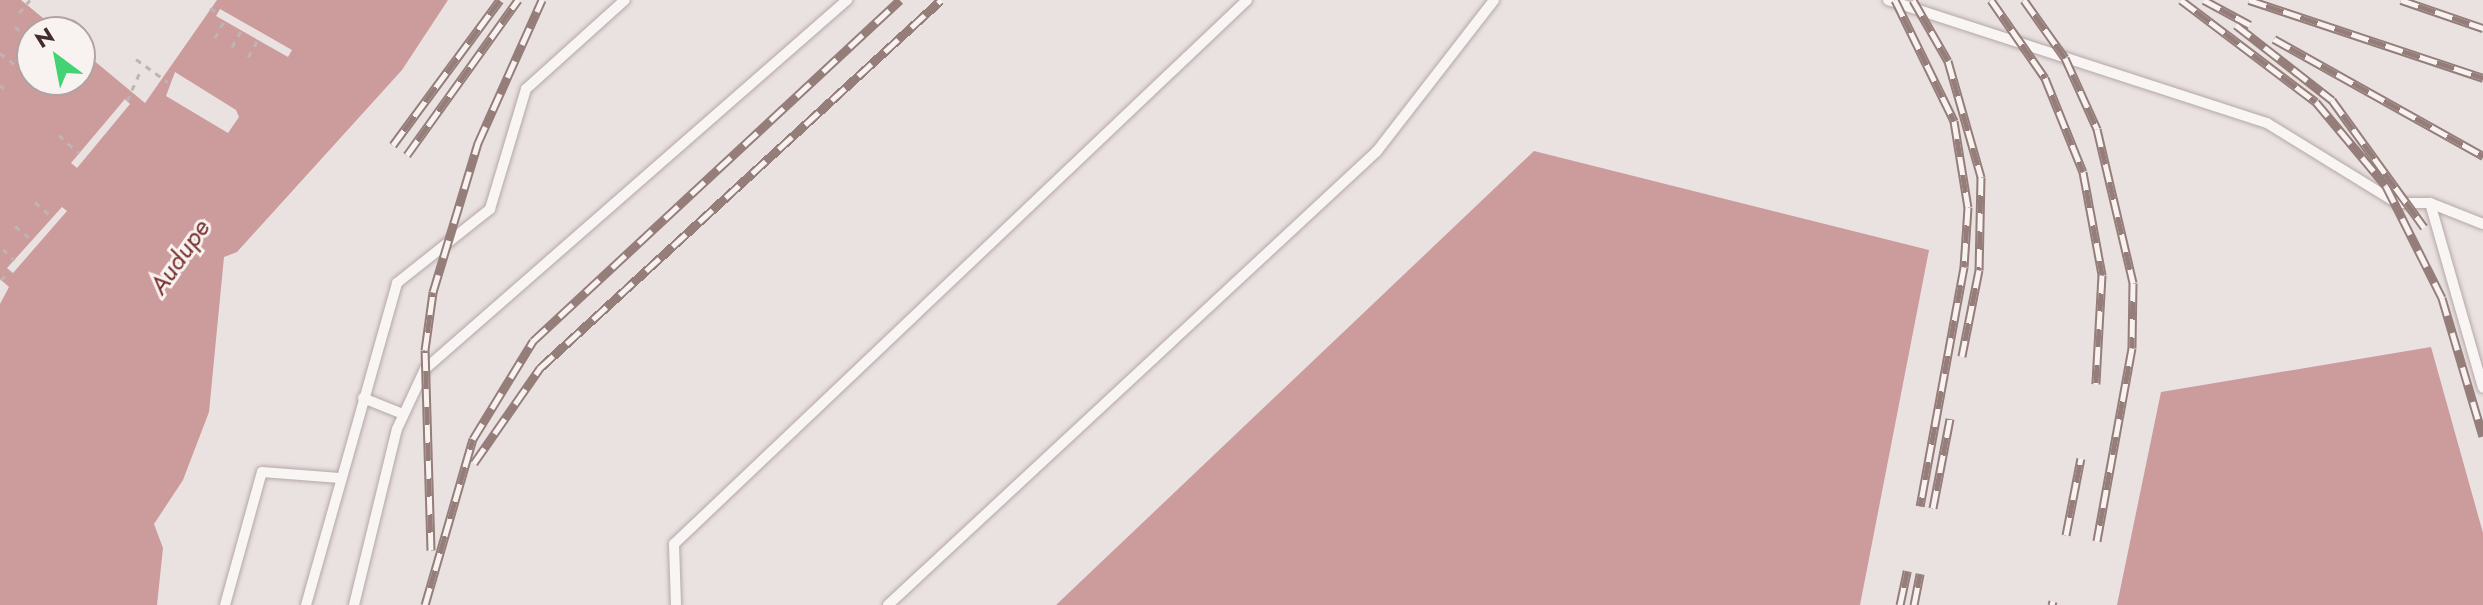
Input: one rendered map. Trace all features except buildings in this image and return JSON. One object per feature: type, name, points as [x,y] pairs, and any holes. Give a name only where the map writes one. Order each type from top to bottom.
[{"type":"lane","points":[[306,605],[397,283],[490,209],[526,89],[625,0]]},
{"type":"lane","points":[[354,605],[403,414],[425,369],[847,0]]},
{"type":"lane","points":[[676,605],[674,544],[1247,0]]},
{"type":"lane","points":[[888,605],[1377,151],[1494,0]]},
{"type":"lane","points":[[1888,0],[2267,123],[2397,203],[2430,203],[2483,224]]},
{"type":"lane","points":[[2430,203],[2483,388]]},
{"type":"lane","points":[[363,398],[403,414]]},
{"type":"lane","points":[[225,605],[262,472],[340,478]]},
{"type":"path","points":[[19,13],[30,0]]},
{"type":"path","points":[[210,8],[218,13]]},
{"type":"path","points":[[215,38],[224,21]]},
{"type":"path","points":[[232,47],[241,31]]},
{"type":"path","points":[[248,57],[258,40]]},
{"type":"path","points":[[0,53],[16,65]]},
{"type":"path","points":[[136,59],[168,82]]},
{"type":"path","points":[[127,101],[139,74]]},
{"type":"path","points":[[59,135],[79,153]]},
{"type":"path","points":[[35,202],[52,217]]},
{"type":"path","points":[[15,226],[32,240]]},
{"type":"path","points":[[3,249],[14,260]]},
{"type":"path","points":[[1,280],[10,271]]},
{"type":"water","name":"Audupe","points":[[0,0],[21,0],[40,16],[16,16],[16,96],[96,96],[96,62],[145,103],[217,0],[448,0],[402,70],[237,252],[224,257],[209,412],[183,480],[154,524],[163,548],[157,605],[0,605],[0,304],[9,287],[0,279]]},
{"type":"water","points":[[1534,151],[1929,250],[1860,605],[1056,605]]},
{"type":"water","points":[[2431,347],[2483,533],[2483,605],[2117,605],[2161,392]]},
{"type":"pier","points":[[220,9],[292,50],[288,57],[216,16]]},
{"type":"pier","points":[[175,72],[236,110],[239,117],[228,133],[166,96]]},
{"type":"pier","points":[[125,99],[130,104],[77,168],[71,163]]},
{"type":"pier","points":[[62,207],[67,211],[13,273],[7,268]]},
{"type":"railway","points":[[393,145],[500,0]]},
{"type":"railway","points":[[407,155],[518,0]]},
{"type":"railway","points":[[431,550],[425,350],[433,292],[478,143],[542,0]]},
{"type":"railway","points":[[425,605],[473,439],[533,341],[900,0]]},
{"type":"railway","points":[[474,463],[540,368],[941,0]]},
{"type":"railway","points":[[1895,0],[1954,121],[1968,207],[1964,267],[1920,506]]},
{"type":"railway","points":[[1913,0],[1948,61],[1981,177],[1979,270],[1962,356]]},
{"type":"railway","points":[[1991,0],[2045,78],[2083,172],[2102,275],[2096,384]]},
{"type":"railway","points":[[2024,0],[2065,58],[2097,129],[2133,283],[2132,348],[2097,541]]},
{"type":"railway","points":[[2181,0],[2316,102],[2386,186],[2442,298],[2483,436]]},
{"type":"railway","points":[[2204,0],[2250,25]]},
{"type":"railway","points":[[2249,0],[2483,78]]},
{"type":"railway","points":[[2401,0],[2483,28]]},
{"type":"railway","points":[[2236,25],[2332,100],[2424,227]]},
{"type":"railway","points":[[2274,39],[2483,156]]},
{"type":"railway","points":[[1933,508],[1950,419]]},
{"type":"railway","points":[[2066,535],[2081,458]]},
{"type":"railway","points":[[1900,605],[1907,571]]},
{"type":"railway","points":[[1914,605],[1920,574]]},
{"type":"railway","points":[[2052,605],[2053,601]]}]
